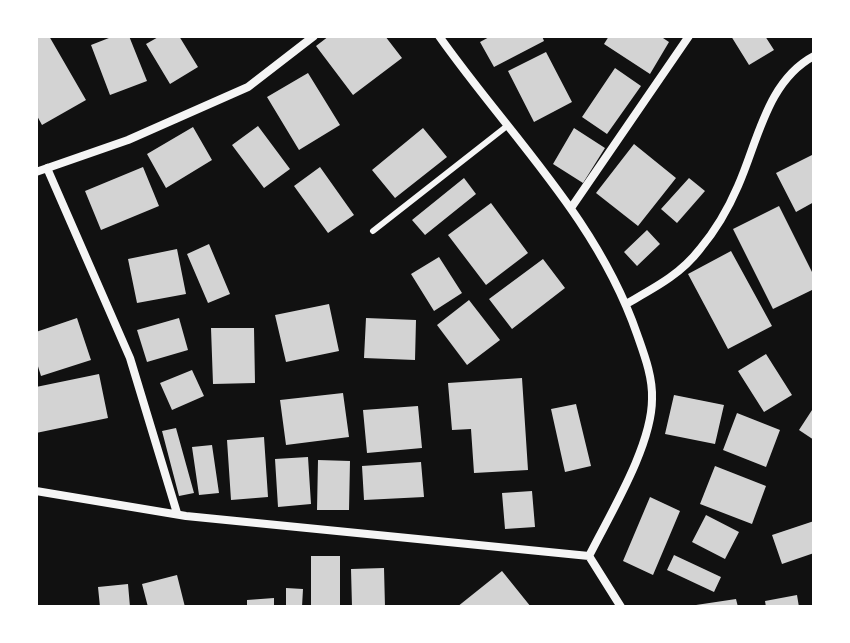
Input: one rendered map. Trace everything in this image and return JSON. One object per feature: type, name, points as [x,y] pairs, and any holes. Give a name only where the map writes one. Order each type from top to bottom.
[{"type":"street","points":[[36,172],[128,140],[248,87],[314,36]]},
{"type":"street","points":[[439,36],[591,235],[626,304],[647,366],[652,400],[632,471],[589,556]]},
{"type":"street","points":[[571,208],[689,36]]},
{"type":"street","points":[[626,304],[681,271],[702,247],[737,189],[773,98],[792,71],[814,56]]},
{"type":"street","points":[[47,168],[130,358],[177,513]]},
{"type":"street","points":[[36,491],[177,513],[589,556]]},
{"type":"street","points":[[589,556],[621,607]]},
{"type":"lane","points":[[373,231],[507,126]]},
{"type":"building","points":[[49,36],[86,100],[42,125],[36,114],[36,38]]},
{"type":"building","points":[[114,36],[129,36],[147,81],[110,95],[91,45]]},
{"type":"building","points":[[160,36],[179,36],[198,67],[170,84],[146,44]]},
{"type":"building","points":[[329,36],[385,36],[402,58],[353,95],[316,46]]},
{"type":"building","points":[[491,36],[542,36],[544,41],[494,67],[480,42]]},
{"type":"building","points":[[609,36],[660,36],[669,42],[650,74],[604,44]]},
{"type":"building","points":[[731,36],[765,36],[774,50],[749,65]]},
{"type":"building","points":[[546,52],[572,102],[534,122],[508,71]]},
{"type":"building","points":[[615,68],[641,86],[607,134],[582,117]]},
{"type":"building","points":[[308,73],[340,125],[299,150],[267,97]]},
{"type":"building","points":[[258,126],[290,169],[264,188],[232,145]]},
{"type":"building","points":[[193,127],[212,160],[166,188],[147,154]]},
{"type":"building","points":[[423,128],[447,157],[395,198],[372,170]]},
{"type":"building","points":[[574,128],[605,148],[583,183],[553,164]]},
{"type":"building","points":[[634,144],[676,178],[638,226],[596,193]]},
{"type":"building","points":[[814,154],[814,202],[796,212],[776,173]]},
{"type":"building","points":[[143,167],[159,206],[101,230],[85,191]]},
{"type":"building","points":[[320,167],[354,215],[328,233],[294,186]]},
{"type":"building","points":[[464,178],[476,194],[425,235],[412,220]]},
{"type":"building","points":[[689,178],[705,191],[677,223],[661,209]]},
{"type":"building","points":[[491,203],[528,253],[486,285],[448,235]]},
{"type":"building","points":[[779,206],[814,276],[814,289],[773,309],[733,229]]},
{"type":"building","points":[[647,230],[660,244],[637,266],[624,252]]},
{"type":"building","points":[[209,244],[230,294],[208,303],[187,254]]},
{"type":"building","points":[[177,249],[186,294],[137,303],[128,259]]},
{"type":"building","points":[[731,251],[772,326],[728,349],[688,274]]},
{"type":"building","points":[[439,257],[462,293],[434,311],[411,274]]},
{"type":"building","points":[[543,259],[565,288],[512,329],[489,299]]},
{"type":"building","points":[[469,300],[500,340],[467,365],[437,325]]},
{"type":"building","points":[[329,304],[339,351],[286,362],[275,315]]},
{"type":"building","points":[[77,318],[91,360],[41,376],[36,360],[36,332]]},
{"type":"building","points":[[179,318],[188,350],[147,362],[137,330]]},
{"type":"building","points":[[366,318],[416,320],[415,360],[364,358]]},
{"type":"building","points":[[211,328],[254,328],[255,383],[213,384]]},
{"type":"building","points":[[766,354],[792,395],[764,412],[738,371]]},
{"type":"building","points":[[192,370],[204,396],[172,410],[160,383]]},
{"type":"building","points":[[99,374],[108,418],[36,433],[36,387]]},
{"type":"building","points":[[522,378],[528,470],[474,473],[471,429],[452,430],[448,383]]},
{"type":"building","points":[[343,393],[349,437],[286,445],[280,400]]},
{"type":"building","points":[[674,395],[724,405],[715,444],[665,434]]},
{"type":"building","points":[[576,404],[591,466],[565,472],[551,409]]},
{"type":"building","points":[[418,406],[422,448],[367,453],[363,410]]},
{"type":"building","points":[[814,407],[814,440],[799,430]]},
{"type":"building","points":[[737,413],[780,430],[766,467],[723,450]]},
{"type":"building","points":[[176,428],[194,493],[179,496],[162,431]]},
{"type":"building","points":[[264,437],[268,497],[231,500],[227,440]]},
{"type":"building","points":[[212,445],[219,493],[199,495],[192,447]]},
{"type":"building","points":[[308,457],[311,504],[278,507],[275,459]]},
{"type":"building","points":[[318,460],[350,461],[349,510],[317,510]]},
{"type":"building","points":[[421,462],[424,497],[364,500],[362,466]]},
{"type":"building","points":[[715,466],[766,486],[752,524],[700,504]]},
{"type":"building","points":[[532,491],[535,527],[505,529],[502,493]]},
{"type":"building","points":[[650,497],[680,511],[653,575],[623,561]]},
{"type":"building","points":[[706,515],[739,532],[725,559],[692,542]]},
{"type":"building","points":[[814,521],[814,553],[782,564],[772,535]]},
{"type":"building","points":[[674,555],[721,577],[714,592],[667,570]]},
{"type":"building","points":[[311,556],[340,556],[340,607],[311,607]]},
{"type":"building","points":[[384,568],[385,607],[352,607],[351,569]]},
{"type":"building","points":[[502,571],[531,607],[457,607]]},
{"type":"building","points":[[177,575],[185,607],[148,607],[142,584]]},
{"type":"building","points":[[128,584],[130,607],[100,607],[98,587]]},
{"type":"building","points":[[286,588],[303,589],[302,607],[286,607]]},
{"type":"building","points":[[797,595],[799,607],[766,607],[765,601]]},
{"type":"building","points":[[274,598],[274,607],[247,607],[247,600]]},
{"type":"building","points":[[736,599],[738,607],[696,605]]}]
